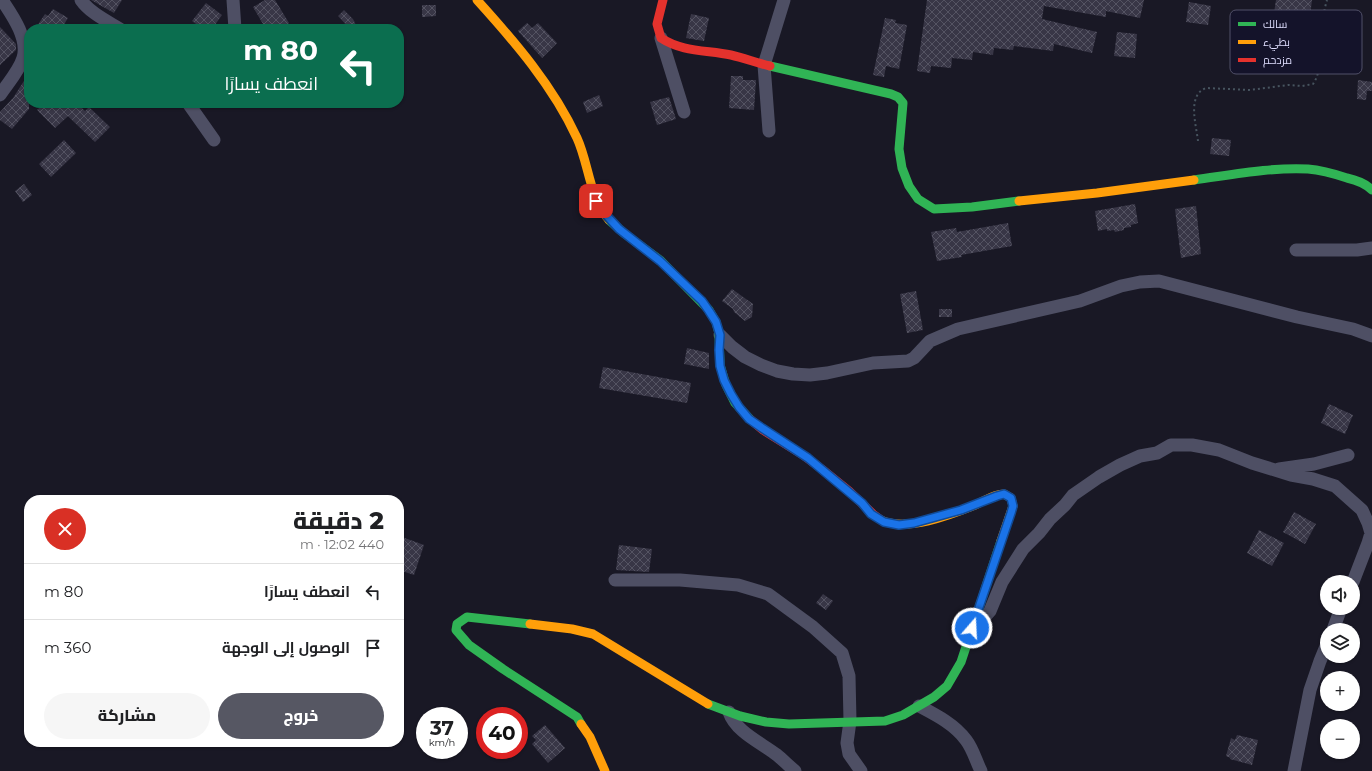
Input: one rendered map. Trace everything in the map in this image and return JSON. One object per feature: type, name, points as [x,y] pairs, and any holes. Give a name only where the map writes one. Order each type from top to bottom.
[{"type":"street","points":[[2,0],[20,30],[24,47]]},
{"type":"street","points":[[81,0],[85,6],[112,24]]},
{"type":"street","points":[[233,0],[235,24]]},
{"type":"street","points":[[477,0],[494,18],[549,88],[578,140],[596,201],[607,216],[619,229],[660,261],[702,301],[716,322],[720,335],[719,350],[722,373],[731,394],[749,419],[808,458],[862,503],[871,514],[884,522],[899,525],[914,523],[961,510],[1004,494],[1011,498],[1013,506],[961,662],[953,677],[947,686],[934,697],[903,715],[885,721],[789,724],[766,722],[740,716],[710,705],[593,634],[572,629],[475,617],[467,617],[461,620],[457,624],[456,630],[469,645],[577,717],[590,738],[605,771]]},
{"type":"street","points":[[663,0],[657,24],[684,112]]},
{"type":"street","points":[[769,131],[764,65],[784,0]]},
{"type":"street","points":[[661,38],[670,44],[682,48],[730,55],[764,65],[891,94],[901,100],[903,103],[899,149],[902,168],[909,186],[918,199],[934,209],[972,207],[1059,196],[1097,193],[1282,169],[1309,170],[1336,174],[1352,179],[1372,190]]},
{"type":"street","points":[[0,95],[24,58]]},
{"type":"street","points":[[192,108],[214,140]]},
{"type":"street","points":[[1296,250],[1357,250],[1372,248]]},
{"type":"street","points":[[720,335],[745,357],[761,365],[777,371],[793,374],[822,374],[873,363],[908,361],[914,358],[930,341],[958,329],[1080,301],[1121,286],[1140,282],[1159,281],[1298,317],[1353,329],[1372,336]]},
{"type":"street","points":[[972,628],[983,620],[990,611],[1002,582],[1023,550],[1073,495],[1120,465],[1140,456],[1156,453],[1171,445],[1192,445],[1218,450],[1252,463],[1335,486],[1362,510],[1368,523],[1370,533],[1368,543],[1356,575]]},
{"type":"street","points":[[1276,470],[1314,464],[1348,455]]},
{"type":"street","points":[[1345,494],[1372,507]]},
{"type":"street","points":[[615,580],[680,580],[738,585],[768,594],[813,627],[842,653],[849,676],[850,721],[847,743],[849,754],[861,771]]},
{"type":"street","points":[[1294,771],[1310,690],[1320,661]]},
{"type":"street","points":[[919,706],[933,713],[957,731],[970,746],[981,771]]},
{"type":"street","points":[[729,712],[731,719],[740,729],[778,756],[795,771]]},
{"type":"path","points":[[1325,10],[1326,0]]},
{"type":"path","points":[[1198,141],[1194,102],[1196,94],[1200,90],[1206,88],[1250,90],[1288,85],[1308,86],[1313,84],[1318,74]]},
{"type":"building","points":[[91,0],[122,0],[114,13]]},
{"type":"building","points":[[265,0],[275,0],[289,23],[263,24],[253,7]]},
{"type":"building","points":[[927,0],[1144,0],[1140,18],[1106,11],[1106,17],[1044,6],[1042,19],[1097,32],[1092,53],[1054,44],[1053,51],[1014,46],[1013,50],[994,48],[993,55],[973,52],[972,60],[952,58],[951,68],[931,66],[930,73],[917,71]]},
{"type":"building","points":[[1276,0],[1312,0],[1311,10],[1274,10]]},
{"type":"building","points":[[1189,2],[1211,6],[1208,25],[1186,22]]},
{"type":"building","points":[[206,3],[222,15],[216,24],[196,24],[192,21]]},
{"type":"building","points":[[422,5],[436,5],[436,16],[422,17]]},
{"type":"building","points":[[53,9],[68,18],[64,24],[38,24],[45,14],[48,16]]},
{"type":"building","points":[[344,10],[353,19],[356,24],[345,24],[338,16]]},
{"type":"building","points":[[691,14],[709,18],[704,41],[686,38]]},
{"type":"building","points":[[885,18],[896,20],[895,23],[907,25],[899,69],[886,66],[884,77],[873,75]]},
{"type":"building","points":[[527,23],[532,28],[538,23],[557,43],[542,58],[518,31]]},
{"type":"building","points":[[0,27],[16,44],[16,50],[0,65]]},
{"type":"building","points":[[1117,32],[1137,34],[1135,58],[1114,56]]},
{"type":"building","points":[[731,76],[743,76],[743,80],[756,80],[754,110],[729,108]]},
{"type":"building","points":[[1358,80],[1372,82],[1372,91],[1367,91],[1366,100],[1357,99]]},
{"type":"building","points":[[24,81],[24,108],[29,109],[12,129],[0,120],[0,112],[13,98]]},
{"type":"building","points":[[599,95],[603,106],[587,113],[583,102]]},
{"type":"building","points":[[669,97],[676,119],[657,125],[650,102]]},
{"type":"building","points":[[39,108],[82,108],[85,111],[90,108],[110,127],[95,142],[68,116],[55,128],[37,110]]},
{"type":"building","points":[[1212,138],[1231,140],[1229,156],[1210,154]]},
{"type":"building","points":[[64,140],[76,153],[51,177],[39,164]]},
{"type":"building","points":[[24,184],[32,195],[23,202],[15,191]]},
{"type":"building","points":[[1135,204],[1138,223],[1131,225],[1131,227],[1124,228],[1124,230],[1115,232],[1114,230],[1107,231],[1107,229],[1098,231],[1095,211]]},
{"type":"building","points":[[1196,206],[1201,254],[1181,258],[1175,209]]},
{"type":"building","points":[[1008,223],[1012,246],[937,261],[931,232],[956,228],[957,232]]},
{"type":"building","points":[[732,289],[753,304],[752,317],[745,321],[722,301]]},
{"type":"building","points":[[916,291],[923,330],[907,333],[900,294]]},
{"type":"building","points":[[939,309],[952,309],[952,317],[939,317]]},
{"type":"building","points":[[687,348],[709,353],[709,369],[684,364]]},
{"type":"building","points":[[603,367],[691,383],[687,403],[599,388]]},
{"type":"building","points":[[1329,404],[1353,415],[1345,434],[1321,423]]},
{"type":"building","points":[[1294,512],[1316,524],[1305,544],[1283,532]]},
{"type":"building","points":[[1259,530],[1284,543],[1272,566],[1247,553]]},
{"type":"building","points":[[404,538],[424,545],[414,575],[404,572]]},
{"type":"building","points":[[619,545],[652,549],[649,572],[616,570]]},
{"type":"building","points":[[823,594],[833,601],[826,610],[816,603]]},
{"type":"building","points":[[545,725],[565,748],[548,763],[532,744],[536,740],[532,736]]},
{"type":"building","points":[[1237,735],[1258,740],[1252,765],[1230,759],[1231,758],[1226,756],[1231,738],[1235,740]]},
{"type":"traffic: fast","points":[[770,66],[891,94],[898,97],[903,103],[899,149],[902,168],[909,186],[918,199],[934,209],[972,207],[1019,201]]},
{"type":"traffic: fast","points":[[1194,180],[1265,170],[1308,169],[1328,172],[1354,180],[1364,184],[1372,190]]},
{"type":"traffic: fast","points":[[609,220],[660,260],[709,310],[716,322],[719,333],[720,365],[726,385],[735,403],[751,420]]},
{"type":"traffic: fast","points":[[708,704],[740,716],[766,722],[789,724],[885,721],[903,715],[934,697],[947,686],[961,662],[1001,541]]},
{"type":"traffic: fast","points":[[530,624],[467,617],[457,624],[456,630],[469,645],[577,717],[581,724]]},
{"type":"traffic: slow","points":[[477,0],[519,48],[557,100],[581,148],[597,201],[609,220]]},
{"type":"traffic: slow","points":[[1019,201],[1097,193],[1194,180]]},
{"type":"traffic: slow","points":[[881,520],[903,524],[928,521],[965,509],[993,496],[1004,494],[1011,498],[1013,506],[1001,541]]},
{"type":"traffic: slow","points":[[530,624],[572,629],[593,634],[708,704]]},
{"type":"traffic: slow","points":[[581,724],[590,737],[605,771]]},
{"type":"traffic: jam","points":[[663,0],[657,24],[661,38],[669,43],[695,50],[731,55],[770,66]]},
{"type":"traffic: jam","points":[[751,420],[763,430],[803,455],[823,470],[881,520]]},
{"type":"route","points":[[596,201],[619,229],[660,261],[702,301],[716,322],[720,335],[720,366],[724,380],[739,407],[749,419],[808,458],[862,503],[871,514],[884,522],[899,525],[914,523],[961,510],[1004,494],[1011,498],[1013,506],[1011,513],[972,628]]}]
